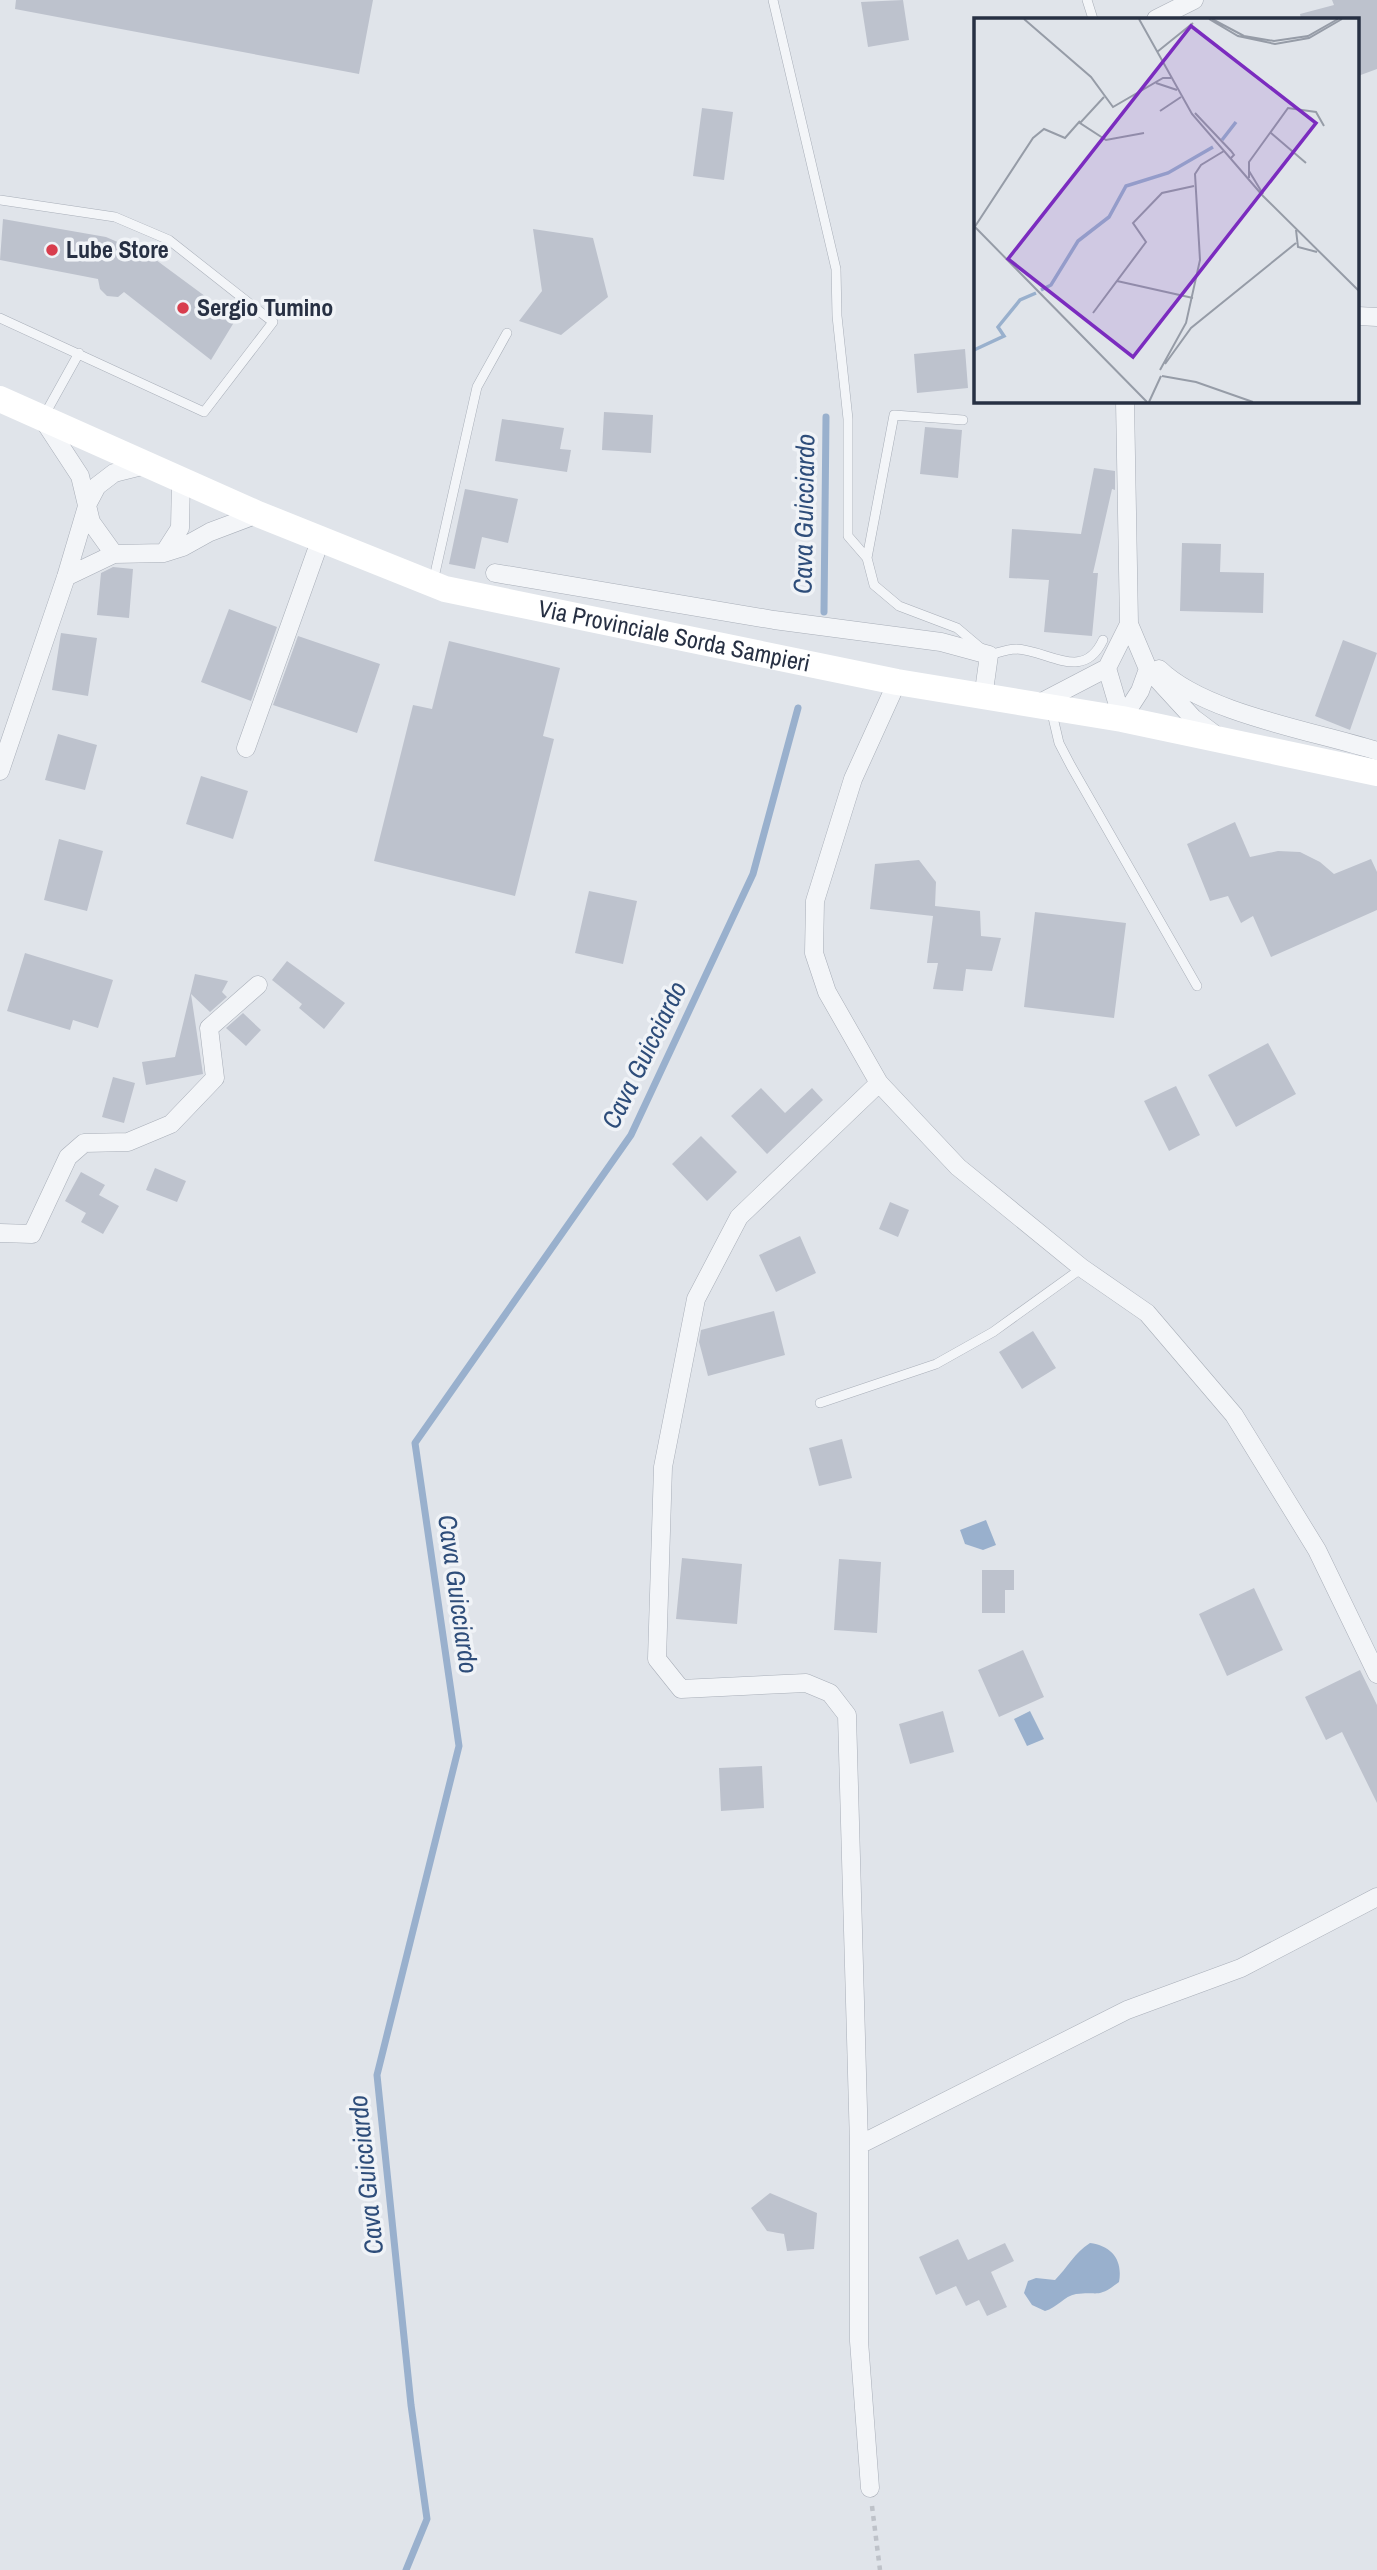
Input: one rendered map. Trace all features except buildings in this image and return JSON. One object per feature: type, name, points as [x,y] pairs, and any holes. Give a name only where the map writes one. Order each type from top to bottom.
[{"type":"street","points":[[1158,18],[1194,0]]},
{"type":"street","name":"Via Provinciale Sorda Sampieri","points":[[0,399],[320,541],[432,584],[475,596],[897,682],[1122,719],[1377,774]]},
{"type":"street","points":[[1125,402],[1129,624],[1148,669],[1193,718],[1226,742]]},
{"type":"street","points":[[42,418],[80,475],[91,522],[114,554]]},
{"type":"street","points":[[0,771],[66,578],[88,503],[97,486],[114,473],[146,465]]},
{"type":"street","points":[[164,553],[180,528],[181,480]]},
{"type":"street","points":[[66,578],[114,554],[164,553],[258,514]]},
{"type":"street","points":[[246,748],[320,541]]},
{"type":"street","points":[[495,573],[774,620],[941,642],[989,655],[983,698]]},
{"type":"street","points":[[1043,707],[1107,668],[1129,624]]},
{"type":"street","points":[[1140,651],[1164,674],[1236,712],[1377,751]]},
{"type":"street","points":[[1107,668],[1122,719]]},
{"type":"street","points":[[1122,719],[1140,691],[1148,669]]},
{"type":"street","points":[[897,682],[853,779],[815,901],[814,953],[827,992],[879,1083],[958,1167],[1082,1268],[1147,1313],[1234,1415],[1317,1550],[1377,1674]]},
{"type":"street","points":[[0,1233],[32,1234],[68,1157],[84,1143],[128,1142],[171,1124],[215,1078],[209,1028],[258,985]]},
{"type":"street","points":[[870,2488],[859,2341],[859,2145],[847,1716],[830,1693],[806,1683],[681,1689],[657,1659],[663,1467],[696,1298],[739,1217],[879,1083]]},
{"type":"street","points":[[859,2145],[1127,2010],[1241,1968],[1377,1898]]},
{"type":"lane","points":[[772,0],[836,269],[836,316],[848,419],[848,536],[867,558]]},
{"type":"lane","points":[[1087,0],[1093,18]]},
{"type":"lane","points":[[0,200],[115,217],[169,240],[273,321],[204,412],[0,318]]},
{"type":"lane","points":[[432,584],[477,387],[506,333]]},
{"type":"lane","points":[[42,418],[79,353]]},
{"type":"lane","points":[[963,420],[894,415],[867,558],[874,585],[899,606],[957,628],[989,655],[1016,649],[1069,662],[1083,661],[1097,652],[1102,640]]},
{"type":"lane","points":[[1043,707],[1071,766],[1197,986]]},
{"type":"lane","points":[[820,1403],[936,1364],[993,1332],[1082,1268]]},
{"type":"path","points":[[870,2488],[880,2570]]},
{"type":"water","points":[[986,1520],[996,1545],[983,1550],[965,1544],[960,1530]]},
{"type":"water","points":[[1030,1711],[1044,1739],[1027,1746],[1014,1719]]},
{"type":"water","points":[[1090,2243],[1104,2247],[1114,2255],[1119,2267],[1119,2282],[1102,2292],[1072,2295],[1045,2311],[1032,2305],[1024,2293],[1028,2281],[1036,2278],[1055,2280]]},
{"type":"waterway","name":"Cava Guicciardo","points":[[824,612],[826,417]]},
{"type":"waterway","name":"Cava Guicciardo","points":[[406,2570],[427,2519],[411,2405],[377,2075],[459,1746],[415,1443],[631,1135],[753,874],[798,708]]},
{"type":"place","name":"Lube Store","points":[[52,250]]},
{"type":"place","name":"Sergio Tumino","points":[[183,308]]}]
